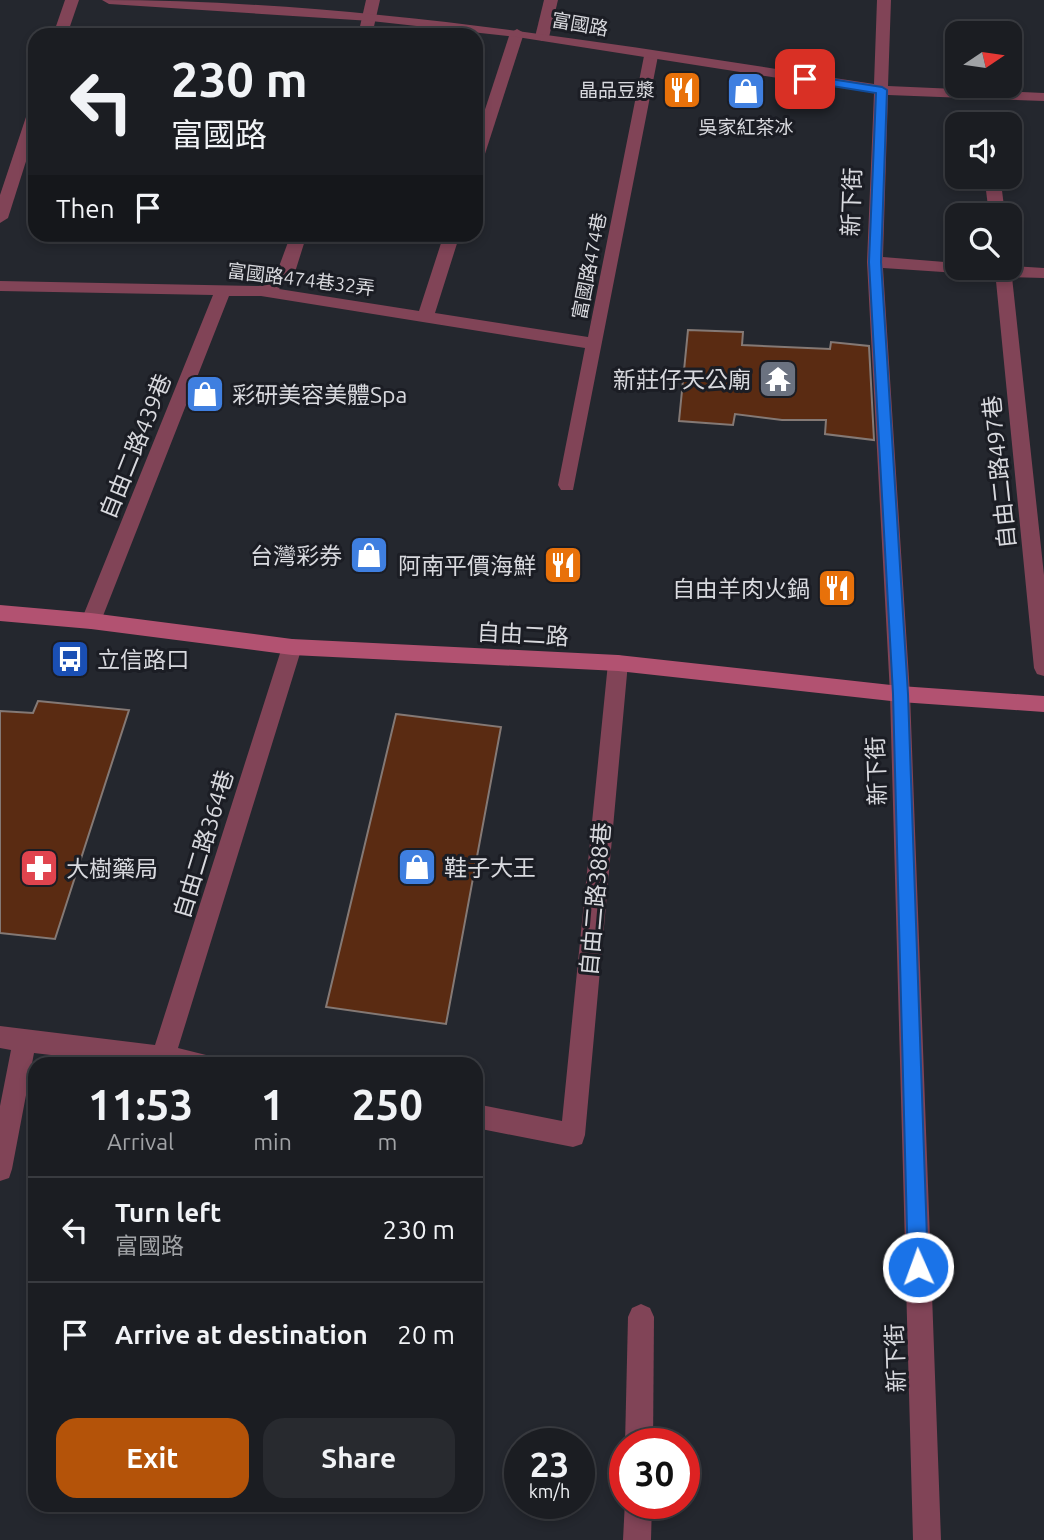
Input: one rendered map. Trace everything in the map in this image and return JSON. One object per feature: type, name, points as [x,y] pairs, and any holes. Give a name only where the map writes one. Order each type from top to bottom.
[{"type":"street","points":[[62,28],[72,0]]},
{"type":"street","name":"富國路","points":[[109,0],[371,17],[471,28]]},
{"type":"street","points":[[367,28],[373,0]]},
{"type":"street","points":[[542,37],[551,0]]},
{"type":"street","name":"新下街","points":[[884,0],[875,262],[900,694],[927,1540]]},
{"type":"street","name":"富國路","points":[[483,29],[882,90],[1044,97]]},
{"type":"street","points":[[483,138],[517,33]]},
{"type":"street","name":"富國路474巷","points":[[568,485],[651,55]]},
{"type":"street","points":[[0,218],[28,132]]},
{"type":"street","points":[[261,291],[275,286],[284,278],[296,242]]},
{"type":"street","points":[[425,317],[449,242]]},
{"type":"street","points":[[875,262],[945,266]]},
{"type":"street","points":[[1022,271],[1044,273]]},
{"type":"street","name":"自由二路497巷","points":[[1004,280],[1044,668]]},
{"type":"street","name":"富國路474巷32弄","points":[[0,286],[261,291],[595,344]]},
{"type":"street","name":"自由二路439巷","points":[[91,621],[224,289]]},
{"type":"street","name":"自由二路","points":[[0,613],[91,621],[292,647],[618,663],[900,694],[1044,704]]},
{"type":"street","name":"自由二路364巷","points":[[163,1057],[292,647]]},
{"type":"street","name":"自由二路388巷","points":[[483,1117],[573,1135],[618,663]]},
{"type":"street","points":[[0,1037],[163,1057]]},
{"type":"street","points":[[0,1169],[25,1039]]},
{"type":"street","points":[[639,1428],[641,1317]]},
{"type":"street","points":[[637,1540],[638,1519]]},
{"type":"building","name":"新莊仔天公廟","points":[[688,330],[743,332],[742,345],[830,349],[831,342],[869,346],[874,440],[825,434],[826,420],[782,420],[735,414],[733,425],[679,421]]},
{"type":"building","name":"大樹藥局","points":[[38,701],[129,710],[55,939],[0,933],[0,711],[33,713]]},
{"type":"building","name":"鞋子大王","points":[[396,714],[501,727],[446,1024],[326,1007]]},
{"type":"place","name":"晶品豆漿","points":[[682,90]]},
{"type":"place","name":"吳家紅茶冰","points":[[746,91]]},
{"type":"place","name":"新莊仔天公廟","points":[[778,379]]},
{"type":"place","name":"彩研美容美體Spa","points":[[205,394]]},
{"type":"place","name":"台灣彩券","points":[[369,555]]},
{"type":"place","name":"阿南平價海鮮","points":[[563,565]]},
{"type":"place","name":"自由羊肉火鍋","points":[[837,588]]},
{"type":"place","name":"立信路口","points":[[70,659]]},
{"type":"place","name":"鞋子大王","points":[[417,867]]},
{"type":"place","name":"大樹藥局","points":[[39,868]]},
{"type":"route","points":[[805,79],[882,90],[875,262],[900,694],[918,1267]]}]
